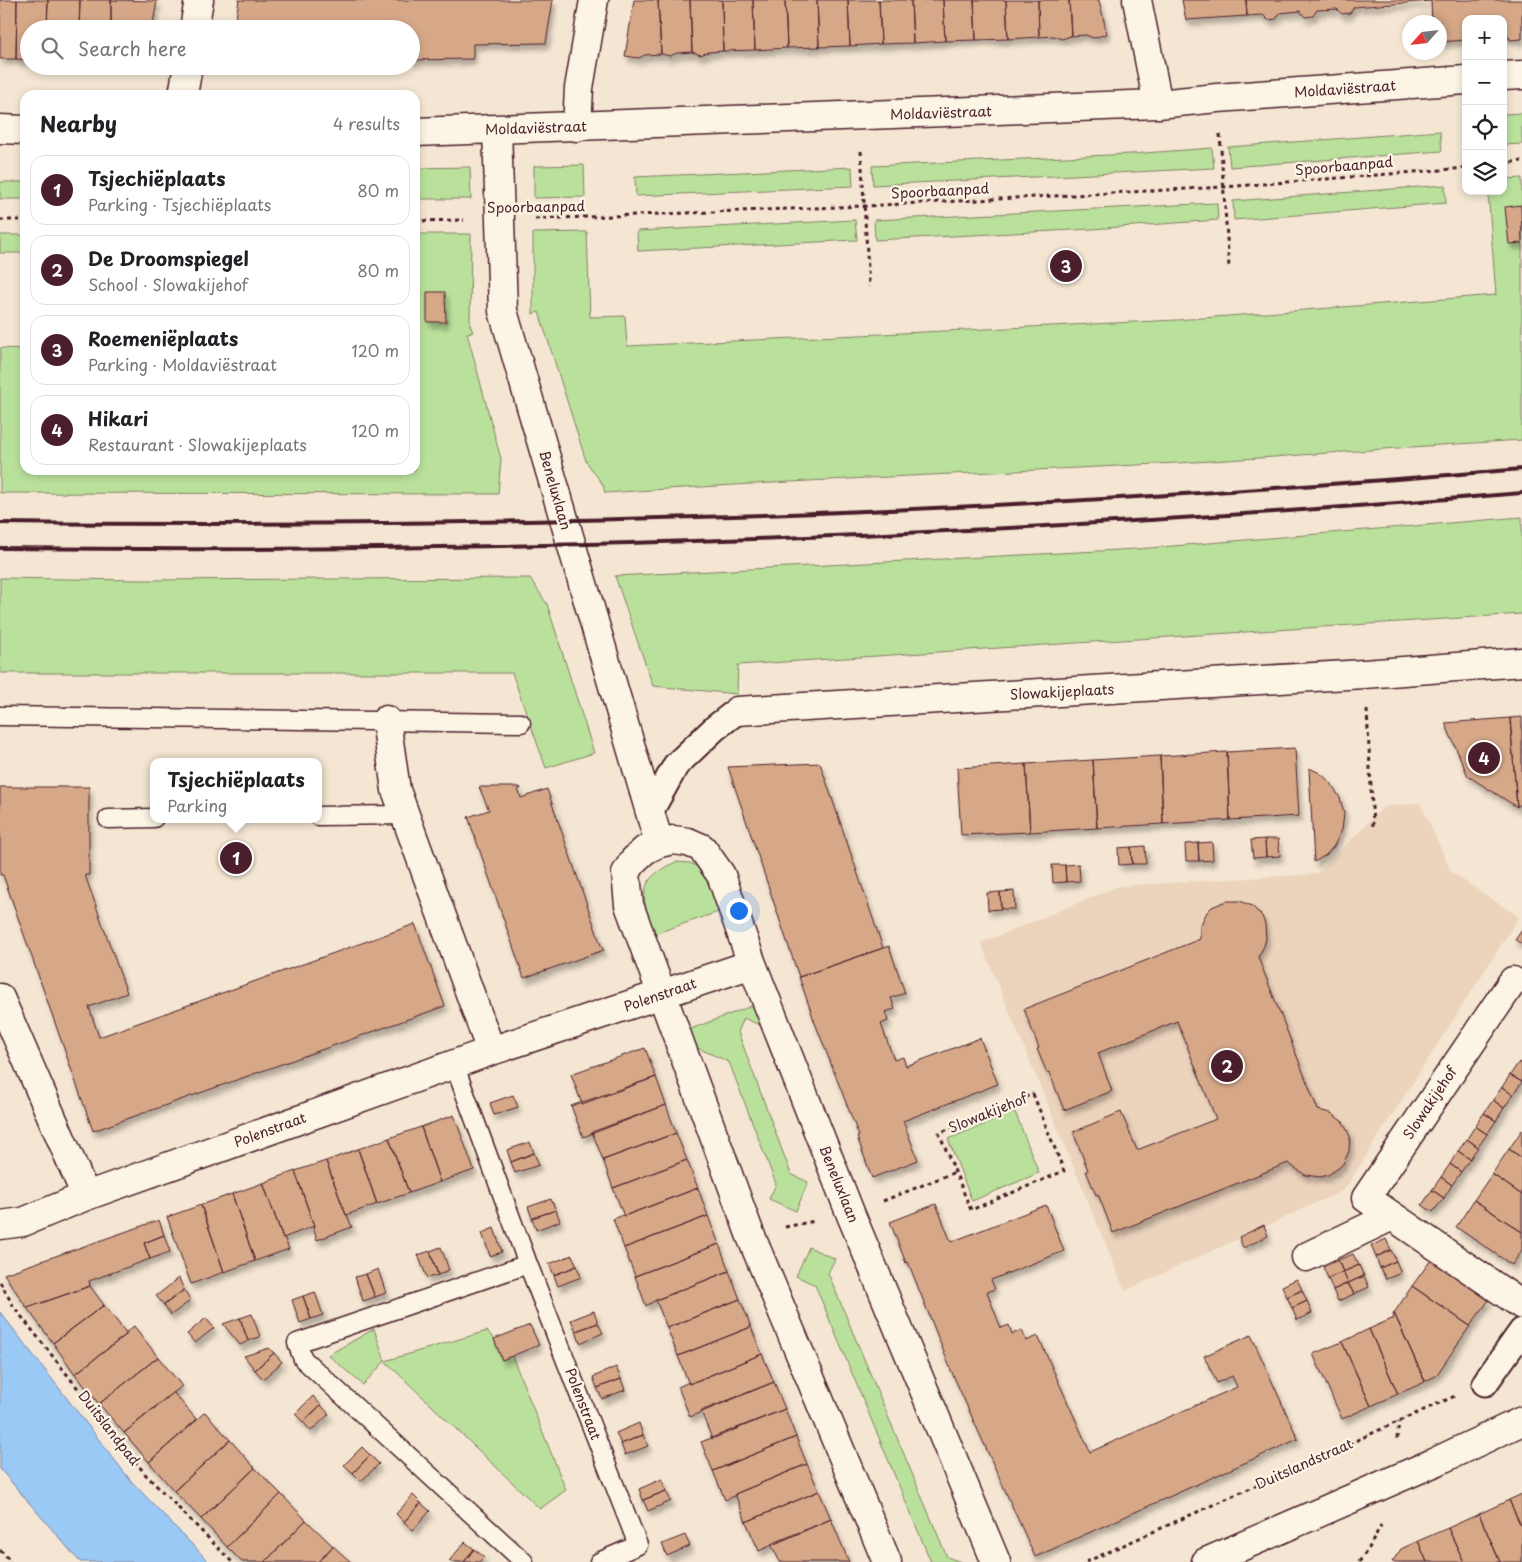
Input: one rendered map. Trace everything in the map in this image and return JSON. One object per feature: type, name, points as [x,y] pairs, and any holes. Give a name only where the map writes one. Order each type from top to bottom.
[{"type":"street","points":[[196,20],[199,0]]},
{"type":"street","points":[[577,127],[579,88],[594,0]]},
{"type":"street","points":[[1137,0],[1158,104]]},
{"type":"street","points":[[184,90],[186,75]]},
{"type":"street","points":[[1507,76],[1522,75]]},
{"type":"street","name":"Moldaviëstraat","points":[[420,132],[1158,104],[1462,80]]},
{"type":"street","points":[[0,129],[20,130]]},
{"type":"street","name":"Beneluxlaan","points":[[497,129],[503,311],[658,843]]},
{"type":"street","name":"Slowakijeplaats","points":[[650,812],[676,765],[715,728],[737,711],[1364,674],[1522,662]]},
{"type":"street","points":[[386,720],[396,790],[491,1052]]},
{"type":"street","name":"Beneluxlaan","points":[[887,1562],[750,1234],[629,905],[626,873],[634,860],[645,850],[658,843],[673,840],[688,842],[702,848],[721,875],[752,964],[851,1215],[996,1562]]},
{"type":"street","name":"Polenstraat","points":[[0,1225],[23,1222],[86,1196],[454,1064],[752,964]]},
{"type":"street","name":"Slowakijehof","points":[[1512,981],[1366,1198],[1522,1304]]},
{"type":"street","points":[[0,998],[86,1196]]},
{"type":"street","points":[[1306,1257],[1392,1216]]},
{"type":"street","points":[[1485,1383],[1522,1330]]},
{"type":"street","points":[[1206,1562],[1433,1463],[1522,1421]]},
{"type":"lane","points":[[0,716],[521,723]]},
{"type":"lane","points":[[322,816],[406,815]]},
{"type":"lane","points":[[108,819],[150,818]]},
{"type":"lane","name":"Polenstraat","points":[[454,1064],[528,1264],[638,1545],[599,1562]]},
{"type":"lane","points":[[524,1562],[303,1359],[297,1343],[528,1264]]},
{"type":"path","points":[[1217,98],[1229,268]]},
{"type":"path","points":[[860,116],[869,287]]},
{"type":"path","points":[[1507,163],[1522,161]]},
{"type":"path","name":"Spoorbaanpad","points":[[420,221],[597,218],[864,206],[1224,187],[1462,168]]},
{"type":"path","points":[[0,220],[20,220]]},
{"type":"path","points":[[1364,674],[1373,826]]},
{"type":"path","name":"Slowakijehof","points":[[1033,1094],[1064,1171],[971,1210],[955,1172],[939,1133],[1033,1094]]},
{"type":"path","points":[[750,1234],[851,1215],[955,1172]]},
{"type":"path","name":"Duitslandpad","points":[[0,1282],[14,1307],[146,1475],[232,1562]]},
{"type":"path","name":"Duitslandstraat","points":[[1086,1562],[1485,1383]]},
{"type":"path","points":[[0,1550],[11,1562]]},
{"type":"shaded area","points":[[1420,803],[1452,873],[1519,917],[1344,1190],[1125,1291],[981,943],[1119,886],[1316,874],[1384,807]]},
{"type":"green space","points":[[1522,113],[1522,144],[1507,145],[1507,114]]},
{"type":"green space","points":[[1440,131],[1442,151],[1230,167],[1228,147]]},
{"type":"green space","points":[[1212,148],[1214,168],[873,185],[872,166],[1131,154]]},
{"type":"green space","points":[[584,165],[585,197],[534,198],[534,166]]},
{"type":"green space","points":[[470,167],[471,199],[420,199],[420,168]]},
{"type":"green space","points":[[852,167],[853,186],[636,196],[635,177]]},
{"type":"green space","points":[[1522,178],[1522,440],[1220,461],[820,480],[605,493],[603,485],[586,461],[539,312],[533,314],[533,233],[587,232],[590,317],[625,316],[627,346],[1177,320],[1496,295],[1488,195],[1507,195],[1507,179]]},
{"type":"green space","points":[[0,182],[20,182],[20,199],[0,199]]},
{"type":"green space","points":[[1445,185],[1446,203],[1234,220],[1233,201]]},
{"type":"green space","points":[[1217,203],[1218,220],[1092,229],[875,240],[874,220]]},
{"type":"green space","points":[[855,220],[857,240],[638,251],[637,231]]},
{"type":"green space","points":[[420,234],[471,234],[470,325],[473,332],[467,333],[501,459],[498,494],[0,493],[0,348],[20,349],[20,475],[420,475]]},
{"type":"green space","points":[[0,235],[20,235],[20,253],[0,253]]},
{"type":"green space","points":[[1522,517],[1522,614],[738,665],[737,694],[653,686],[615,576],[1137,549]]},
{"type":"green space","points":[[0,578],[138,580],[530,578],[547,604],[594,753],[546,768],[512,673],[0,673]]},
{"type":"green space","points":[[676,862],[690,863],[703,869],[724,910],[654,934],[646,910],[645,891],[654,875]]},
{"type":"green space","points":[[757,1004],[766,1028],[744,1018],[738,1032],[791,1174],[808,1182],[796,1211],[769,1199],[776,1184],[729,1062],[693,1046],[688,1030]]},
{"type":"green space","points":[[1015,1112],[1039,1173],[972,1201],[948,1139]]},
{"type":"green space","points":[[809,1247],[835,1259],[828,1273],[947,1557],[961,1562],[931,1562],[815,1285],[796,1276]]},
{"type":"green space","points":[[374,1329],[385,1361],[363,1385],[328,1355]]},
{"type":"green space","points":[[487,1331],[494,1339],[502,1360],[512,1356],[566,1490],[540,1509],[385,1361]]},
{"type":"water","points":[[0,1312],[131,1481],[209,1562],[80,1562],[0,1469]]},
{"type":"building","points":[[0,0],[17,0],[16,59],[0,59]]},
{"type":"building","points":[[17,0],[48,0],[47,20],[20,20],[20,59],[16,59]]},
{"type":"building","points":[[48,0],[80,0],[79,20],[47,20]]},
{"type":"building","points":[[80,0],[111,0],[111,20],[79,20]]},
{"type":"building","points":[[111,0],[157,1],[154,20],[111,20]]},
{"type":"building","points":[[239,0],[553,0],[546,43],[473,44],[473,59],[420,60],[420,20],[236,20]]},
{"type":"building","points":[[634,0],[658,0],[661,54],[645,55],[639,58],[625,56]]},
{"type":"building","points":[[658,0],[690,0],[692,52],[677,53],[670,56],[661,54]]},
{"type":"building","points":[[690,0],[722,0],[723,51],[708,52],[701,55],[692,52]]},
{"type":"building","points":[[722,0],[753,0],[755,50],[723,51]]},
{"type":"building","points":[[753,0],[785,0],[787,48],[755,50]]},
{"type":"building","points":[[785,0],[817,0],[819,47],[787,48]]},
{"type":"building","points":[[817,0],[848,0],[850,46],[819,47]]},
{"type":"building","points":[[848,0],[879,0],[881,44],[850,46]]},
{"type":"building","points":[[879,0],[911,0],[913,43],[881,44]]},
{"type":"building","points":[[911,0],[943,0],[945,41],[913,43]]},
{"type":"building","points":[[943,0],[974,0],[976,40],[945,41]]},
{"type":"building","points":[[974,0],[1006,0],[1008,39],[976,40]]},
{"type":"building","points":[[1006,0],[1038,0],[1039,37],[1008,39]]},
{"type":"building","points":[[1038,0],[1069,0],[1071,36],[1062,39],[1054,36],[1039,37]]},
{"type":"building","points":[[1069,0],[1099,0],[1107,34],[1093,38],[1086,35],[1071,36]]},
{"type":"building","points":[[1182,0],[1246,0],[1247,16],[1186,20]]},
{"type":"building","points":[[1246,0],[1522,0],[1522,39],[1510,40],[1507,37],[1507,15],[1462,15],[1462,40],[1447,41],[1447,15],[1432,15],[1431,1],[1354,7],[1350,13],[1342,14],[1337,9],[1317,10],[1313,16],[1305,17],[1300,11],[1280,13],[1276,19],[1268,20],[1263,15],[1247,16]]},
{"type":"building","points":[[1521,205],[1522,243],[1509,244],[1505,207]]},
{"type":"building","points":[[427,292],[445,292],[446,322],[427,322]]},
{"type":"building","points":[[1522,717],[1522,803],[1517,807],[1510,718]]},
{"type":"building","points":[[1510,718],[1517,807],[1468,776],[1445,723]]},
{"type":"building","points":[[1295,748],[1299,816],[1230,820],[1227,752]]},
{"type":"building","points":[[1227,752],[1230,820],[1163,824],[1160,756]]},
{"type":"building","points":[[1160,756],[1163,824],[1097,828],[1093,760]]},
{"type":"building","points":[[1093,760],[1097,828],[1030,832],[1026,764]]},
{"type":"building","points":[[820,763],[883,948],[799,977],[728,767]]},
{"type":"building","points":[[1026,764],[1030,832],[961,835],[957,768]]},
{"type":"building","points":[[1309,768],[1320,773],[1331,783],[1340,798],[1344,814],[1342,830],[1334,846],[1326,855],[1314,862]]},
{"type":"building","points":[[0,787],[89,787],[89,875],[85,875],[127,993],[89,1007],[99,1037],[415,924],[445,1006],[93,1131],[3,875],[0,875]]},
{"type":"building","points":[[479,787],[520,787],[521,789],[518,789],[521,798],[547,789],[604,950],[524,978],[468,817],[489,810]]},
{"type":"building","points":[[1265,839],[1278,839],[1280,856],[1266,857]]},
{"type":"building","points":[[1265,839],[1266,857],[1253,858],[1251,840]]},
{"type":"building","points":[[1212,842],[1213,860],[1199,861],[1198,843]]},
{"type":"building","points":[[1198,843],[1199,861],[1186,861],[1185,844]]},
{"type":"building","points":[[1145,846],[1146,864],[1132,864],[1131,847]]},
{"type":"building","points":[[1131,847],[1132,864],[1119,865],[1118,848]]},
{"type":"building","points":[[1079,864],[1080,881],[1066,882],[1065,865]]},
{"type":"building","points":[[1052,865],[1065,865],[1066,882],[1053,883]]},
{"type":"building","points":[[1014,891],[1015,909],[1001,909],[1000,892]]},
{"type":"building","points":[[1000,892],[1001,909],[988,910],[987,893]]},
{"type":"building","points":[[1226,901],[1240,901],[1252,906],[1262,916],[1265,924],[1266,939],[1258,957],[1318,1110],[1331,1113],[1343,1122],[1350,1136],[1349,1151],[1340,1167],[1328,1175],[1320,1177],[1305,1175],[1288,1163],[1113,1233],[1098,1194],[1096,1195],[1086,1171],[1088,1170],[1073,1132],[1121,1112],[1137,1150],[1216,1119],[1177,1021],[1098,1053],[1112,1091],[1064,1110],[1049,1072],[1047,1073],[1037,1049],[1039,1048],[1024,1009],[1200,939],[1200,926],[1207,912],[1212,907]]},
{"type":"building","points":[[1522,930],[1522,944],[1515,940]]},
{"type":"building","points":[[889,946],[905,993],[891,998],[895,1009],[885,1012],[888,1021],[881,1024],[894,1060],[903,1057],[906,1066],[980,1038],[998,1084],[903,1121],[918,1160],[872,1178],[857,1137],[859,1136],[799,977]]},
{"type":"building","points":[[645,1048],[656,1077],[582,1104],[571,1074]]},
{"type":"building","points":[[1519,1062],[1522,1064],[1522,1082],[1510,1075]]},
{"type":"building","points":[[1510,1075],[1522,1082],[1513,1095],[1502,1087]]},
{"type":"building","points":[[656,1077],[666,1105],[583,1137],[571,1106]]},
{"type":"building","points":[[1502,1087],[1513,1095],[1504,1108],[1493,1100]]},
{"type":"building","points":[[513,1095],[518,1107],[494,1115],[490,1103]]},
{"type":"building","points":[[1493,1100],[1504,1108],[1496,1121],[1484,1113]]},
{"type":"building","points":[[666,1105],[676,1133],[603,1160],[592,1132]]},
{"type":"building","points":[[1484,1113],[1496,1121],[1487,1134],[1475,1126]]},
{"type":"building","points":[[454,1115],[474,1170],[440,1182],[421,1127]]},
{"type":"building","points":[[1475,1126],[1487,1134],[1478,1147],[1467,1139]]},
{"type":"building","points":[[421,1127],[440,1182],[409,1193],[389,1138]]},
{"type":"building","points":[[1522,1130],[1522,1158],[1509,1149]]},
{"type":"building","points":[[676,1133],[687,1160],[613,1188],[603,1160]]},
{"type":"building","points":[[389,1138],[409,1193],[377,1204],[358,1149]]},
{"type":"building","points":[[1467,1139],[1478,1147],[1470,1159],[1458,1151]]},
{"type":"building","points":[[530,1142],[534,1153],[511,1162],[507,1150]]},
{"type":"building","points":[[358,1149],[377,1204],[346,1215],[326,1161]]},
{"type":"building","points":[[1509,1149],[1522,1158],[1522,1195],[1492,1174]]},
{"type":"building","points":[[1458,1151],[1470,1159],[1461,1172],[1450,1164]]},
{"type":"building","points":[[534,1153],[539,1165],[515,1173],[511,1162]]},
{"type":"building","points":[[687,1160],[698,1188],[624,1216],[613,1188]]},
{"type":"building","points":[[326,1161],[352,1227],[317,1240],[295,1171]]},
{"type":"building","points":[[1450,1164],[1461,1172],[1452,1185],[1441,1177]]},
{"type":"building","points":[[295,1171],[314,1226],[283,1238],[263,1183]]},
{"type":"building","points":[[1492,1174],[1522,1195],[1522,1232],[1474,1200]]},
{"type":"building","points":[[1441,1177],[1452,1185],[1444,1198],[1432,1190]]},
{"type":"building","points":[[263,1183],[283,1238],[289,1249],[255,1261],[232,1194]]},
{"type":"building","points":[[698,1188],[708,1216],[624,1248],[613,1219]]},
{"type":"building","points":[[1432,1190],[1444,1198],[1433,1212],[1422,1205]]},
{"type":"building","points":[[232,1194],[255,1261],[224,1272],[201,1205]]},
{"type":"building","points":[[551,1199],[556,1210],[532,1218],[528,1207]]},
{"type":"building","points":[[1474,1200],[1522,1232],[1522,1250],[1512,1265],[1456,1227]]},
{"type":"building","points":[[936,1204],[951,1242],[1046,1205],[1064,1251],[991,1280],[995,1289],[987,1292],[1001,1328],[1009,1325],[1012,1334],[1022,1330],[1026,1341],[1038,1336],[1090,1452],[1237,1387],[1232,1376],[1217,1383],[1204,1356],[1251,1335],[1298,1439],[1035,1557],[953,1375],[890,1222]]},
{"type":"building","points":[[201,1205],[224,1272],[191,1284],[167,1217]]},
{"type":"building","points":[[556,1210],[560,1221],[536,1230],[532,1218]]},
{"type":"building","points":[[708,1216],[719,1244],[635,1276],[624,1248]]},
{"type":"building","points":[[159,1220],[164,1235],[144,1243],[150,1259],[89,1281],[90,1286],[27,1308],[4,1274]]},
{"type":"building","points":[[1264,1225],[1268,1236],[1243,1248],[1239,1237]]},
{"type":"building","points":[[494,1228],[502,1252],[490,1256],[482,1233]]},
{"type":"building","points":[[164,1235],[170,1252],[150,1259],[144,1243]]},
{"type":"building","points":[[1386,1239],[1391,1250],[1376,1257],[1371,1246]]},
{"type":"building","points":[[719,1244],[729,1271],[656,1300],[646,1306],[635,1276]]},
{"type":"building","points":[[441,1247],[449,1270],[438,1275],[430,1251]]},
{"type":"building","points":[[1391,1250],[1396,1261],[1380,1268],[1376,1257]]},
{"type":"building","points":[[430,1251],[438,1275],[427,1278],[418,1255]]},
{"type":"building","points":[[1353,1254],[1359,1265],[1343,1272],[1338,1260]]},
{"type":"building","points":[[572,1255],[577,1266],[554,1275],[549,1264]]},
{"type":"building","points":[[1338,1260],[1343,1272],[1328,1278],[1323,1267]]},
{"type":"building","points":[[1431,1260],[1489,1300],[1470,1326],[1412,1286]]},
{"type":"building","points":[[1396,1261],[1401,1273],[1386,1279],[1380,1268]]},
{"type":"building","points":[[1359,1265],[1364,1276],[1348,1283],[1343,1272]]},
{"type":"building","points":[[577,1266],[581,1277],[558,1286],[554,1275]]},
{"type":"building","points":[[378,1269],[386,1293],[375,1297],[366,1274]]},
{"type":"building","points":[[729,1271],[740,1299],[667,1328],[656,1300]]},
{"type":"building","points":[[1343,1272],[1348,1283],[1333,1290],[1328,1278]]},
{"type":"building","points":[[366,1274],[375,1297],[363,1301],[355,1277]]},
{"type":"building","points":[[1364,1276],[1369,1287],[1354,1294],[1348,1283]]},
{"type":"building","points":[[179,1278],[184,1290],[164,1305],[156,1296]]},
{"type":"building","points":[[1297,1279],[1302,1290],[1287,1297],[1282,1286]]},
{"type":"building","points":[[1348,1283],[1354,1294],[1338,1301],[1333,1290]]},
{"type":"building","points":[[90,1286],[104,1305],[53,1343],[27,1308]]},
{"type":"building","points":[[1412,1286],[1470,1326],[1436,1376],[1425,1381],[1394,1313]]},
{"type":"building","points":[[184,1290],[191,1300],[171,1315],[164,1305]]},
{"type":"building","points":[[1302,1290],[1307,1301],[1292,1308],[1287,1297]]},
{"type":"building","points":[[315,1292],[323,1315],[311,1319],[303,1296]]},
{"type":"building","points":[[303,1296],[311,1319],[300,1323],[292,1300]]},
{"type":"building","points":[[740,1299],[751,1327],[678,1356],[667,1328]]},
{"type":"building","points":[[1307,1301],[1312,1313],[1297,1320],[1292,1308]]},
{"type":"building","points":[[104,1305],[127,1334],[75,1374],[53,1343]]},
{"type":"building","points":[[594,1311],[598,1323],[576,1331],[571,1320]]},
{"type":"building","points":[[1394,1313],[1425,1382],[1398,1394],[1369,1329],[1394,1318]]},
{"type":"building","points":[[252,1314],[260,1337],[248,1341],[240,1318]]},
{"type":"building","points":[[206,1318],[214,1328],[195,1343],[187,1334]]},
{"type":"building","points":[[240,1318],[248,1341],[240,1345],[223,1324]]},
{"type":"building","points":[[598,1323],[603,1333],[580,1343],[576,1331]]},
{"type":"building","points":[[530,1325],[539,1345],[502,1360],[494,1339]]},
{"type":"building","points":[[134,1326],[158,1357],[99,1404],[75,1374],[127,1334],[125,1333]]},
{"type":"building","points":[[751,1327],[762,1354],[689,1384],[678,1356]]},
{"type":"building","points":[[1369,1329],[1398,1394],[1371,1406],[1342,1342]]},
{"type":"building","points":[[1342,1342],[1371,1406],[1342,1419],[1313,1354]]},
{"type":"building","points":[[269,1348],[274,1353],[255,1370],[244,1356]]},
{"type":"building","points":[[274,1353],[282,1362],[263,1379],[255,1370]]},
{"type":"building","points":[[762,1354],[774,1382],[690,1417],[678,1387]]},
{"type":"building","points":[[158,1357],[182,1386],[124,1433],[99,1404]]},
{"type":"building","points":[[616,1367],[621,1379],[597,1388],[593,1377]]},
{"type":"building","points":[[621,1379],[625,1390],[602,1399],[597,1388]]},
{"type":"building","points":[[774,1382],[785,1409],[712,1439],[701,1411]]},
{"type":"building","points":[[173,1392],[197,1420],[149,1462],[124,1433]]},
{"type":"building","points":[[313,1396],[321,1405],[303,1422],[295,1414]]},
{"type":"building","points":[[321,1405],[329,1414],[311,1431],[303,1422]]},
{"type":"building","points":[[785,1409],[796,1437],[713,1471],[701,1442]]},
{"type":"building","points":[[205,1412],[230,1440],[174,1491],[149,1462]]},
{"type":"building","points":[[639,1423],[643,1435],[621,1444],[616,1433]]},
{"type":"building","points":[[643,1435],[648,1446],[625,1455],[621,1444]]},
{"type":"building","points":[[796,1437],[807,1464],[725,1500],[713,1471]]},
{"type":"building","points":[[230,1440],[255,1468],[201,1519],[174,1491]]},
{"type":"building","points":[[362,1447],[370,1455],[353,1473],[344,1465]]},
{"type":"building","points":[[370,1455],[379,1464],[361,1481],[353,1473]]},
{"type":"building","points":[[807,1464],[819,1491],[746,1522],[735,1494]]},
{"type":"building","points":[[255,1468],[281,1494],[227,1547],[201,1519]]},
{"type":"building","points":[[662,1479],[666,1491],[643,1500],[639,1489]]},
{"type":"building","points":[[666,1491],[671,1501],[648,1511],[643,1500]]},
{"type":"building","points":[[819,1491],[831,1519],[759,1551],[746,1522]]},
{"type":"building","points":[[281,1494],[306,1520],[265,1562],[242,1562],[227,1547]]},
{"type":"building","points":[[1522,1494],[1522,1528],[1509,1500]]},
{"type":"building","points":[[413,1495],[421,1503],[404,1522],[396,1514]]},
{"type":"building","points":[[1509,1500],[1522,1528],[1522,1562],[1500,1562],[1479,1514]]},
{"type":"building","points":[[421,1503],[430,1511],[413,1530],[404,1522]]},
{"type":"building","points":[[1479,1514],[1500,1562],[1464,1562],[1448,1528]]},
{"type":"building","points":[[831,1519],[849,1562],[780,1562],[771,1544]]},
{"type":"building","points":[[306,1520],[333,1546],[318,1562],[265,1562]]},
{"type":"building","points":[[1448,1528],[1464,1562],[1427,1562],[1418,1541]]},
{"type":"building","points":[[685,1535],[690,1546],[667,1556],[662,1544]]},
{"type":"building","points":[[1418,1541],[1427,1562],[1392,1562],[1401,1549]]},
{"type":"building","points":[[465,1542],[474,1549],[464,1562],[449,1561]]},
{"type":"building","points":[[333,1546],[351,1562],[318,1562]]},
{"type":"building","points":[[474,1549],[484,1557],[479,1562],[464,1562]]},
{"type":"railway","points":[[0,523],[435,523],[800,514],[1110,499],[1522,469]]},
{"type":"railway","points":[[0,548],[381,548],[762,539],[1142,521],[1522,493]]},
{"type":"place","name":"Roemeniëplaats","points":[[1066,266]]},
{"type":"place","name":"Hikari","points":[[1484,758]]},
{"type":"place","name":"Tsjechiëplaats","points":[[236,858]]},
{"type":"place","name":"De Droomspiegel","points":[[1227,1066]]}]
